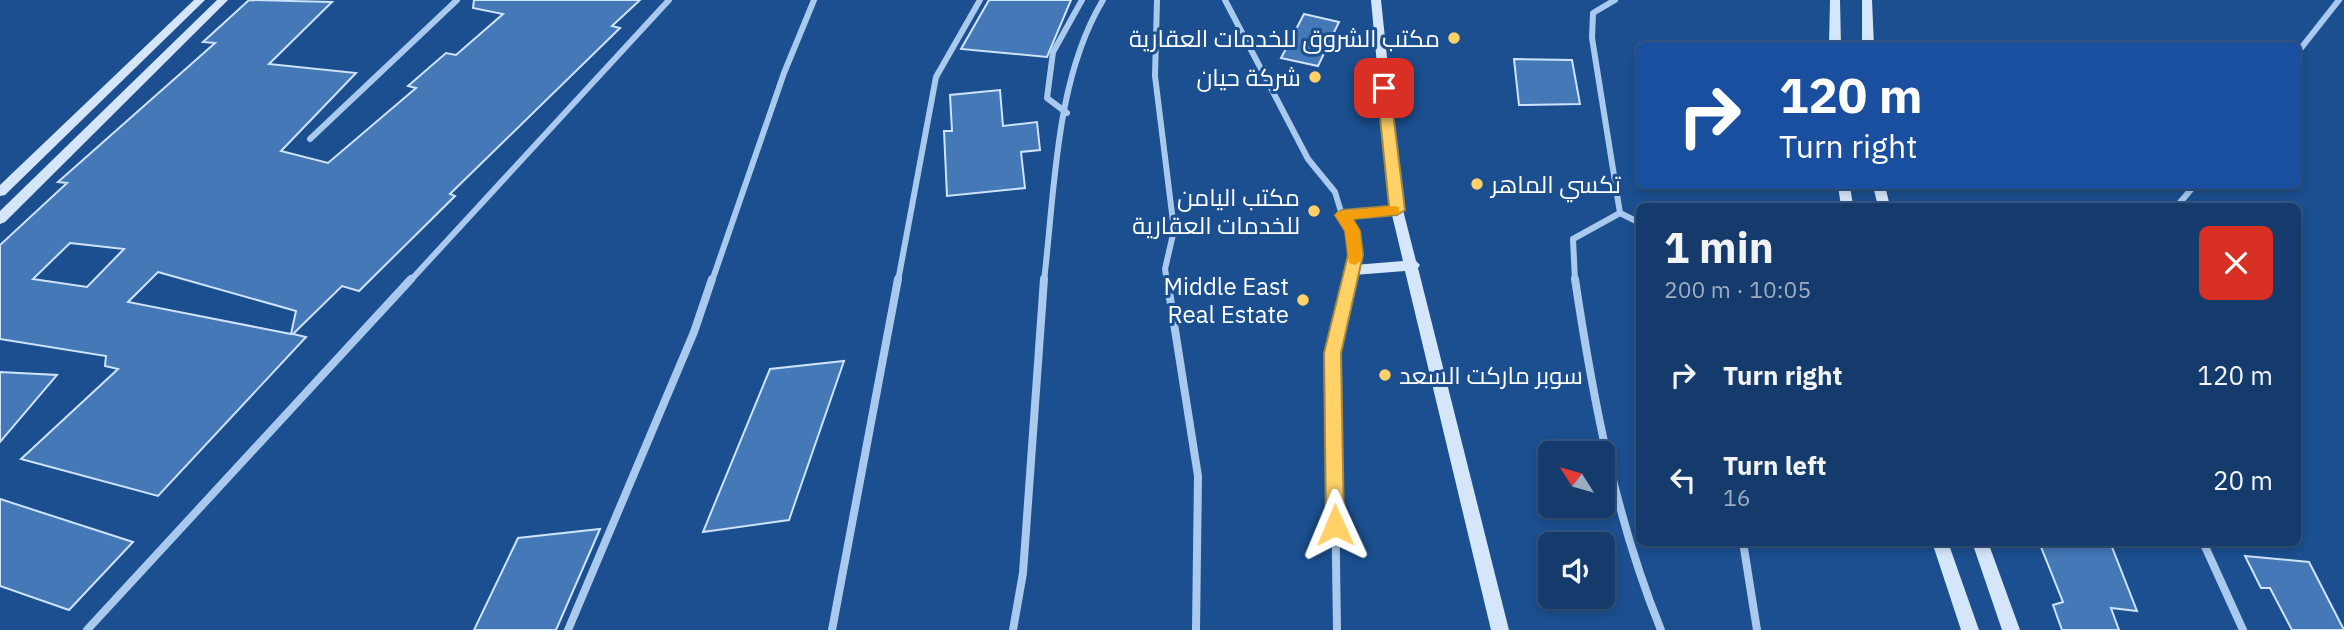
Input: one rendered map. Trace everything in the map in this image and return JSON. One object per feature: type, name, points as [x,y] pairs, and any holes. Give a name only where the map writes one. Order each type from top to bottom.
[{"type":"street","points":[[0,192],[200,0]]},
{"type":"street","points":[[0,219],[223,0]]},
{"type":"street","points":[[310,139],[457,0]]},
{"type":"street","points":[[87,630],[669,0]]},
{"type":"street","points":[[568,630],[694,332],[784,73],[814,0]]},
{"type":"street","points":[[832,630],[936,77],[980,0]]},
{"type":"street","points":[[1067,113],[1048,98],[1053,52],[1082,0]]},
{"type":"street","points":[[1013,630],[1023,573],[1041,304],[1067,113],[1068,87],[1085,30],[1103,0]]},
{"type":"street","points":[[1157,0],[1155,76],[1174,230],[1166,269],[1198,476],[1196,630]]},
{"type":"street","points":[[1226,0],[1308,159],[1335,192],[1342,215],[1352,231],[1354,271],[1333,353],[1337,630]]},
{"type":"street","points":[[1376,0],[1397,210],[1413,265],[1500,630]]},
{"type":"street","points":[[1615,0],[1593,13],[1592,38],[1620,213]]},
{"type":"street","points":[[1835,0],[1835,42]]},
{"type":"street","points":[[1867,0],[1868,42]]},
{"type":"street","points":[[2301,48],[2339,0]]},
{"type":"street","points":[[2180,203],[2191,189]]},
{"type":"street","points":[[1342,215],[1397,210]]},
{"type":"street","points":[[1620,213],[1636,221]]},
{"type":"street","points":[[1620,213],[1573,239],[1574,271],[1607,467],[1638,578],[1661,630]]},
{"type":"street","points":[[1354,271],[1413,265]]},
{"type":"street","points":[[1744,546],[1757,630]]},
{"type":"street","points":[[1941,546],[1970,630]]},
{"type":"street","points":[[1981,546],[2011,630]]},
{"type":"street","points":[[2205,546],[2243,630]]},
{"type":"building","points":[[249,0],[332,2],[269,64],[356,73],[281,151],[328,163],[416,88],[408,86],[446,53],[456,55],[503,14],[473,8],[474,0],[640,0],[612,26],[620,28],[450,194],[455,196],[359,291],[342,286],[293,334],[306,337],[158,496],[21,459],[118,369],[105,366],[106,356],[0,339],[0,245],[67,183],[58,182],[215,43],[203,42]],"holes":[[[70,243],[124,249],[87,287],[33,279]],[[158,272],[296,311],[291,334],[128,302]]]},
{"type":"building","points":[[989,0],[1071,0],[1047,57],[961,49]]},
{"type":"building","points":[[1304,14],[1339,22],[1318,66],[1281,58]]},
{"type":"building","points":[[1514,59],[1572,60],[1580,104],[1519,105]]},
{"type":"building","points":[[1000,90],[1003,126],[1037,122],[1040,150],[1021,152],[1025,188],[947,196],[944,131],[952,131],[950,95]]},
{"type":"building","points":[[844,361],[789,520],[703,532],[770,369]]},
{"type":"building","points":[[0,372],[57,375],[0,442]]},
{"type":"building","points":[[0,499],[133,542],[69,610],[0,586]]},
{"type":"building","points":[[600,529],[556,630],[474,630],[518,538]]},
{"type":"building","points":[[2041,546],[2112,546],[2137,611],[2111,608],[2119,630],[2062,630],[2053,605],[2063,602]]},
{"type":"building","points":[[2245,556],[2309,562],[2344,630],[2292,630],[2270,588],[2261,588]]},
{"type":"slow traffic","points":[[1355,260],[1352,231],[1342,215],[1393,211]]},
{"type":"place","name":"مكتب الشروق للخدمات العقارية","points":[[1454,38]]},
{"type":"place","name":"شركة حيان","points":[[1315,77]]},
{"type":"place","name":"تكسي الماهر","points":[[1477,184]]},
{"type":"place","name":"مكتب اليامن للخدمات العقارية","points":[[1314,211]]},
{"type":"place","name":"Middle East Real Estate","points":[[1303,300]]},
{"type":"place","name":"سوبر ماركت السعد","points":[[1385,375]]},
{"type":"route","points":[[1335,525],[1333,353],[1354,271],[1355,255],[1352,231],[1342,215],[1397,210],[1384,88]]}]
